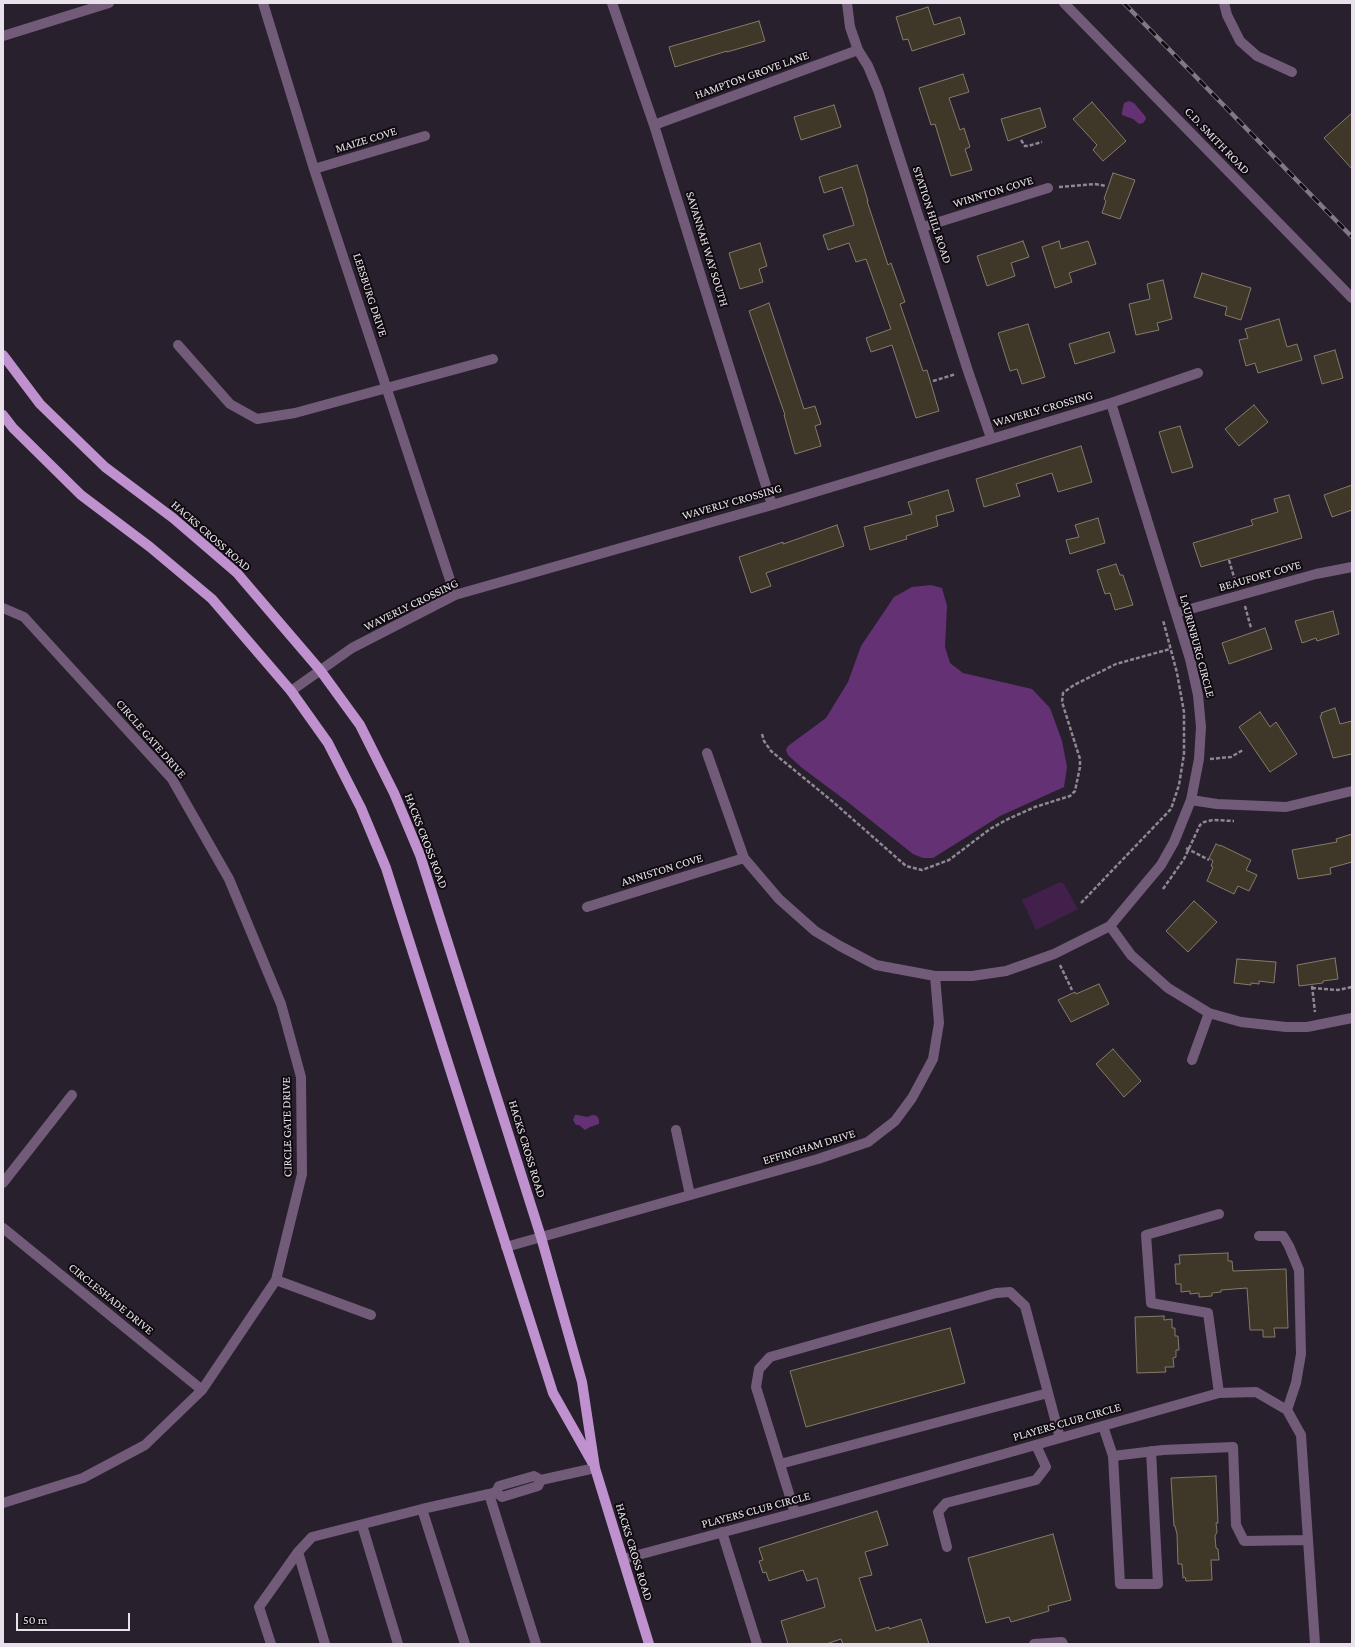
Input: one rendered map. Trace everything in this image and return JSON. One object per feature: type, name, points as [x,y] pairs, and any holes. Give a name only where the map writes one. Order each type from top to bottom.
[{"type":"main road","name":"HACKS CROSS ROAD","points":[[3,355],[40,404],[105,467],[173,518],[237,573],[320,670],[360,725],[394,793],[420,855],[541,1237],[582,1382],[595,1468],[649,1644]]},
{"type":"main road","name":"HACKS CROSS ROAD","points":[[3,415],[13,428],[81,495],[150,546],[212,599],[291,692],[328,743],[360,808],[386,868],[553,1392],[595,1468]]},
{"type":"street","points":[[3,36],[109,3]]},
{"type":"street","name":"LEESBURG DRIVE","points":[[263,3],[314,169],[455,595]]},
{"type":"street","name":"SAVANNAH WAY SOUTH","points":[[612,3],[654,125],[772,505]]},
{"type":"street","name":"STATION HILL ROAD","points":[[847,3],[850,27],[858,50],[868,66],[878,90],[991,438]]},
{"type":"street","name":"C.D. SMITH ROAD","points":[[1064,3],[1352,298]]},
{"type":"street","points":[[1224,3],[1227,15],[1240,41],[1257,56],[1292,72]]},
{"type":"street","name":"HAMPTON GROVE LANE","points":[[654,125],[858,50]]},
{"type":"street","name":"MAIZE COVE","points":[[314,169],[425,136]]},
{"type":"street","name":"WINNTON COVE","points":[[923,227],[1048,188]]},
{"type":"street","points":[[178,344],[230,404],[257,419],[295,413],[493,359]]},
{"type":"street","name":"WAVERLY CROSSING","points":[[291,692],[352,648],[455,595],[772,505],[1111,403],[1198,373]]},
{"type":"street","name":"LAURINBURG CIRCLE","points":[[707,753],[744,858],[794,914],[815,931],[876,965],[935,976],[972,976],[1006,971],[1054,954],[1110,926],[1161,865],[1174,842],[1191,800],[1199,759],[1201,727],[1198,695],[1190,659],[1111,403]]},
{"type":"street","name":"BEAUFORT COVE","points":[[1176,613],[1316,574],[1352,567]]},
{"type":"street","name":"CIRCLE GATE DRIVE","points":[[3,608],[24,617],[172,780],[229,879],[281,1004],[301,1077],[302,1174],[276,1280],[202,1390],[145,1445],[83,1478],[3,1503]]},
{"type":"street","points":[[1191,800],[1217,804],[1286,807],[1352,791]]},
{"type":"street","name":"ANNISTON COVE","points":[[587,907],[744,858]]},
{"type":"street","points":[[1110,926],[1136,959],[1175,992],[1208,1013],[1241,1022],[1307,1027],[1352,1018]]},
{"type":"street","name":"EFFINGHAM DRIVE","points":[[506,1247],[818,1159],[868,1142],[894,1121],[912,1098],[933,1058],[939,1023],[935,976]]},
{"type":"street","points":[[1192,1060],[1208,1013]]},
{"type":"street","points":[[3,1183],[72,1095]]},
{"type":"street","points":[[676,1130],[690,1195]]},
{"type":"street","points":[[1219,1214],[1146,1235],[1151,1303],[1208,1313],[1219,1393]]},
{"type":"street","name":"CIRCLESHADE DRIVE","points":[[3,1228],[202,1390]]},
{"type":"street","points":[[1259,1236],[1283,1236],[1289,1246],[1298,1270],[1301,1354],[1296,1383],[1288,1410],[1301,1435],[1315,1644]]},
{"type":"street","points":[[276,1280],[371,1315]]},
{"type":"street","points":[[795,1513],[756,1387],[759,1369],[770,1357],[996,1293],[1010,1292],[1025,1306],[1060,1438]]},
{"type":"street","name":"PLAYERS CLUB CIRCLE","points":[[623,1559],[795,1513],[1219,1393],[1256,1392],[1288,1410]]},
{"type":"street","points":[[780,1464],[1048,1393]]},
{"type":"street","points":[[1103,1426],[1113,1456],[1120,1584],[1158,1584],[1151,1451]]},
{"type":"street","points":[[947,1547],[938,1512],[946,1503],[1036,1480],[1046,1467],[1036,1445]]},
{"type":"street","points":[[1113,1456],[1151,1451],[1233,1447],[1236,1525],[1244,1541],[1308,1540]]},
{"type":"street","points":[[271,1644],[259,1607],[298,1552],[312,1538],[422,1509],[492,1493],[502,1497],[538,1486],[542,1480],[595,1468]]},
{"type":"street","points":[[492,1493],[536,1644]]},
{"type":"street","points":[[422,1509],[465,1644]]},
{"type":"street","points":[[362,1525],[398,1644]]},
{"type":"street","points":[[722,1532],[757,1644]]},
{"type":"street","points":[[298,1552],[325,1644]]},
{"type":"street","points":[[1034,1644],[1062,1642],[1063,1644]]},
{"type":"path","points":[[1021,140],[1025,146],[1042,142]]},
{"type":"path","points":[[1048,188],[1095,184],[1106,186]]},
{"type":"path","points":[[933,381],[968,371]]},
{"type":"path","points":[[1229,560],[1251,628]]},
{"type":"path","points":[[1081,903],[1171,808],[1179,785],[1183,767],[1185,726],[1182,698],[1163,620]]},
{"type":"path","points":[[762,734],[770,751],[832,801],[906,866],[922,870],[948,860],[990,829],[1008,819],[1070,796],[1075,791],[1080,767],[1080,758],[1062,702],[1063,692],[1116,664],[1170,649]]},
{"type":"path","points":[[1199,759],[1222,759],[1244,750]]},
{"type":"path","points":[[1163,889],[1184,859],[1198,829],[1204,822],[1213,820],[1234,821]]},
{"type":"path","points":[[1174,842],[1209,860]]},
{"type":"path","points":[[1054,954],[1072,990]]},
{"type":"path","points":[[1315,1012],[1312,987],[1338,990],[1352,987]]},
{"type":"shaded area","points":[[1129,101],[1134,103],[1145,116],[1146,119],[1143,123],[1139,124],[1133,119],[1122,115],[1124,103]]},
{"type":"shaded area","points":[[931,585],[942,588],[947,606],[945,647],[950,663],[963,673],[1032,689],[1050,708],[1062,741],[1067,767],[1064,787],[1000,816],[933,858],[923,858],[913,854],[801,767],[788,755],[786,750],[788,746],[826,718],[848,682],[861,646],[894,597],[912,587]]},
{"type":"shaded area","points":[[1060,882],[1064,884],[1078,909],[1036,930],[1022,900]]},
{"type":"shaded area","points":[[575,1115],[587,1117],[593,1115],[597,1116],[599,1124],[585,1130],[579,1125],[576,1125],[573,1120]]},
{"type":"building","points":[[928,7],[934,25],[960,17],[965,34],[912,51],[908,39],[903,40],[896,17]]},
{"type":"building","points":[[759,21],[765,41],[675,67],[669,47]]},
{"type":"building","points":[[963,74],[969,92],[949,98],[960,130],[964,128],[970,147],[965,149],[972,170],[951,176],[935,124],[931,125],[919,88]]},
{"type":"building","points":[[1092,102],[1126,141],[1103,161],[1093,150],[1097,145],[1073,119]]},
{"type":"building","points":[[834,105],[841,127],[801,140],[794,117]]},
{"type":"building","points":[[1040,108],[1046,127],[1008,141],[1001,119]]},
{"type":"building","points":[[1352,113],[1352,169],[1324,138]]},
{"type":"building","points":[[857,165],[888,265],[891,263],[905,302],[900,304],[923,371],[927,370],[939,411],[916,418],[892,345],[871,352],[866,338],[891,329],[866,259],[856,262],[849,243],[828,250],[823,235],[854,225],[842,187],[824,193],[819,177]]},
{"type":"building","points":[[1113,173],[1135,180],[1120,219],[1102,213],[1106,201],[1104,199]]},
{"type":"building","points":[[1023,241],[1029,257],[1011,263],[1015,276],[987,286],[977,256]]},
{"type":"building","points":[[1059,241],[1061,249],[1088,241],[1096,264],[1069,273],[1072,282],[1055,288],[1042,247]]},
{"type":"building","points":[[760,243],[767,266],[759,269],[763,282],[740,289],[729,253]]},
{"type":"building","points":[[1202,273],[1251,288],[1241,320],[1225,315],[1227,307],[1194,297]]},
{"type":"building","points":[[1163,280],[1172,319],[1157,323],[1159,330],[1136,335],[1129,304],[1150,299],[1147,284]]},
{"type":"building","points":[[769,303],[804,409],[815,406],[821,424],[815,426],[821,446],[795,454],[785,415],[749,311]]},
{"type":"building","points":[[1279,319],[1287,347],[1297,344],[1302,360],[1258,373],[1255,363],[1246,366],[1239,340],[1248,338],[1245,329]]},
{"type":"building","points":[[1028,324],[1045,377],[1022,384],[1017,369],[1010,371],[998,333]]},
{"type":"building","points":[[1109,332],[1115,352],[1075,364],[1069,344]]},
{"type":"building","points":[[1335,350],[1343,378],[1322,384],[1314,356]]},
{"type":"building","points":[[1254,405],[1268,422],[1239,446],[1225,429]]},
{"type":"building","points":[[1180,426],[1193,467],[1172,473],[1159,432]]},
{"type":"building","points":[[1081,446],[1092,482],[1058,492],[1052,473],[1016,484],[1020,496],[984,507],[976,479]]},
{"type":"building","points":[[1352,485],[1352,510],[1332,517],[1324,495]]},
{"type":"building","points":[[948,490],[954,511],[936,516],[938,526],[906,536],[907,539],[870,550],[864,527],[912,514],[908,502]]},
{"type":"building","points":[[1289,495],[1302,538],[1201,567],[1193,543],[1253,525],[1251,520],[1278,512],[1274,499]]},
{"type":"building","points":[[1098,518],[1105,543],[1070,554],[1066,540],[1079,537],[1075,525]]},
{"type":"building","points":[[837,525],[844,546],[766,573],[771,586],[751,593],[739,557],[783,542],[783,544]]},
{"type":"building","points":[[1116,564],[1120,575],[1123,575],[1133,605],[1115,610],[1110,593],[1105,594],[1097,570]]},
{"type":"building","points":[[1333,611],[1339,634],[1317,641],[1316,638],[1302,643],[1295,621]]},
{"type":"building","points":[[1265,628],[1272,649],[1229,664],[1222,643]]},
{"type":"building","points":[[1335,708],[1340,724],[1352,721],[1352,754],[1333,758],[1320,716],[1322,715],[1321,713]]},
{"type":"building","points":[[1260,712],[1270,727],[1276,722],[1297,754],[1270,772],[1239,727]]},
{"type":"building","points":[[1352,834],[1352,862],[1330,868],[1331,874],[1298,879],[1292,850],[1337,842],[1336,839]]},
{"type":"building","points":[[1216,844],[1251,860],[1246,870],[1257,875],[1249,891],[1238,886],[1234,894],[1207,881],[1213,867],[1211,866],[1213,861],[1209,858]]},
{"type":"building","points":[[1194,901],[1217,922],[1188,952],[1166,931]]},
{"type":"building","points":[[1335,958],[1338,979],[1323,981],[1323,983],[1299,986],[1297,965]]},
{"type":"building","points":[[1237,959],[1276,962],[1274,983],[1259,981],[1259,984],[1251,983],[1251,985],[1234,983]]},
{"type":"building","points":[[1099,984],[1109,1004],[1071,1022],[1058,1000],[1075,992],[1076,994]]},
{"type":"building","points":[[1113,1049],[1141,1081],[1124,1097],[1096,1064]]},
{"type":"building","points":[[1228,1253],[1228,1261],[1232,1261],[1233,1271],[1286,1269],[1288,1328],[1274,1328],[1275,1337],[1263,1337],[1263,1330],[1250,1330],[1247,1288],[1221,1290],[1221,1292],[1212,1293],[1212,1296],[1199,1297],[1199,1293],[1190,1294],[1190,1291],[1181,1292],[1181,1284],[1176,1284],[1175,1264],[1180,1264],[1179,1255]]},
{"type":"building","points":[[1164,1316],[1164,1320],[1172,1319],[1172,1328],[1175,1328],[1175,1336],[1178,1336],[1179,1350],[1176,1350],[1176,1357],[1173,1358],[1174,1367],[1165,1367],[1166,1372],[1137,1373],[1135,1317]]},
{"type":"building","points":[[950,1328],[965,1383],[806,1427],[790,1371]]},
{"type":"building","points":[[1216,1476],[1218,1523],[1216,1523],[1217,1532],[1215,1536],[1219,1560],[1211,1560],[1212,1580],[1186,1581],[1185,1577],[1183,1578],[1182,1564],[1178,1564],[1177,1534],[1174,1526],[1171,1478]]},
{"type":"building","points":[[877,1511],[888,1545],[865,1552],[872,1575],[859,1578],[876,1631],[889,1627],[889,1629],[921,1619],[929,1644],[843,1644],[841,1639],[826,1644],[788,1644],[781,1621],[825,1607],[817,1578],[807,1581],[803,1570],[769,1581],[766,1572],[763,1573],[759,1561],[763,1560],[759,1548]]},
{"type":"building","points":[[1053,1534],[1071,1600],[1048,1606],[1049,1611],[1011,1622],[1009,1617],[986,1623],[968,1558]]},
{"type":"railway","points":[[1124,3],[1352,237]]}]
